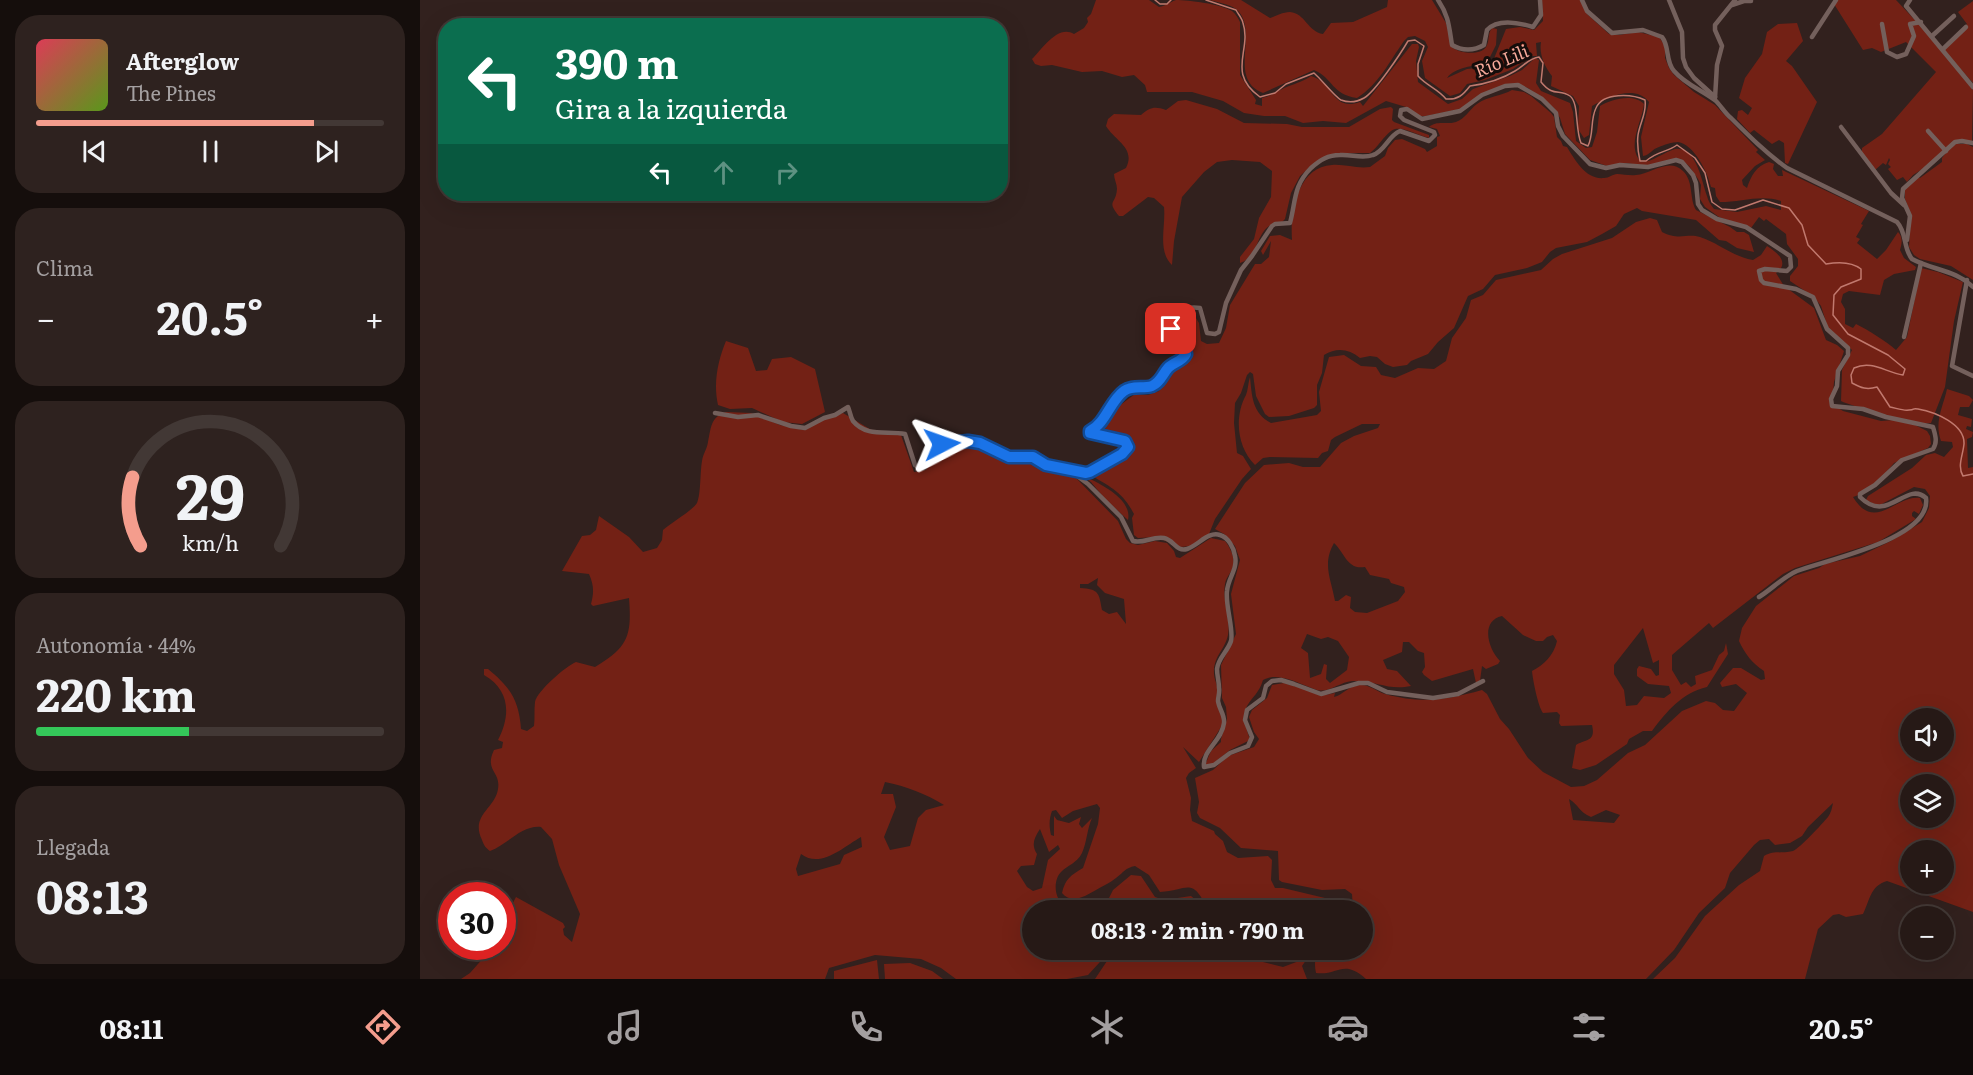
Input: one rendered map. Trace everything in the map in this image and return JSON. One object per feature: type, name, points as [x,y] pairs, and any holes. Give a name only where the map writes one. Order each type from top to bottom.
[{"type":"street","points":[[1438,0],[1444,8],[1451,29],[1452,45],[1470,50],[1484,45],[1487,30],[1497,23],[1526,24],[1533,27],[1541,15],[1540,0]]},
{"type":"street","points":[[1582,0],[1587,10],[1612,33],[1643,30],[1662,37],[1667,46],[1670,65],[1674,72],[1692,87],[1715,99]]},
{"type":"street","points":[[1669,0],[1682,32],[1683,58],[1686,67],[1728,116],[1771,157],[1787,168],[1898,222],[1904,232],[1910,257],[1920,263],[1967,280],[1973,287]]},
{"type":"street","points":[[1715,99],[1717,65],[1722,46],[1715,25],[1735,0]]},
{"type":"street","points":[[1732,5],[1744,0],[1751,1]]},
{"type":"street","points":[[1812,38],[1836,0]]},
{"type":"street","points":[[1911,0],[1906,6],[1973,87]]},
{"type":"street","points":[[1932,36],[1954,16]]},
{"type":"street","points":[[1882,24],[1887,52],[1897,57],[1906,54],[1914,36],[1910,24],[1921,22]]},
{"type":"street","points":[[1943,49],[1966,27]]},
{"type":"street","points":[[715,413],[738,417],[758,415],[791,426],[805,428],[848,407],[851,418],[862,428],[875,434],[905,434],[915,465],[920,468],[926,466],[934,449],[942,444],[968,441],[980,443],[1009,457],[1033,457],[1046,465],[1090,472],[1128,447],[1125,441],[1090,433],[1090,431],[1098,426],[1124,390],[1153,385],[1169,367],[1184,358],[1186,348],[1171,329],[1176,315],[1182,310],[1190,307],[1200,308],[1207,333],[1219,333],[1226,303],[1241,270],[1272,226],[1290,223],[1294,200],[1302,177],[1319,161],[1338,154],[1365,157],[1373,155],[1378,153],[1392,136],[1400,131],[1430,141],[1435,135],[1434,132],[1404,120],[1400,116],[1401,110],[1407,109],[1422,119],[1452,114],[1490,92],[1518,85],[1532,92],[1550,106],[1558,116],[1558,126],[1563,136],[1590,164],[1606,168],[1620,165],[1648,167],[1676,160],[1682,162],[1693,175],[1698,204],[1702,210],[1717,219],[1746,227],[1785,252],[1792,261],[1791,267],[1783,272],[1761,270],[1759,271],[1761,280],[1764,283],[1807,292],[1813,297],[1827,329],[1848,348],[1848,355],[1838,370],[1837,386],[1831,399],[1832,406],[1863,409],[1886,417],[1933,427],[1936,438],[1933,448],[1902,460],[1875,485],[1860,494],[1862,500],[1878,507],[1885,507],[1912,493],[1918,493],[1926,498],[1927,503],[1919,519],[1881,543],[1796,572],[1759,597]]},
{"type":"street","points":[[1841,127],[1891,193],[1906,206]]},
{"type":"street","points":[[1928,131],[1946,150]]},
{"type":"street","points":[[1906,246],[1910,216],[1902,198],[1903,189],[1955,142],[1973,143]]},
{"type":"street","points":[[1904,337],[1920,263]]},
{"type":"street","points":[[1967,280],[1952,366],[1973,376]]},
{"type":"street","points":[[1068,469],[1088,484],[1122,517],[1133,541],[1142,542],[1151,538],[1162,538],[1170,541],[1177,548],[1183,549],[1198,543],[1210,534],[1216,534],[1224,536],[1232,546],[1236,560],[1226,594],[1232,636],[1217,668],[1218,702],[1223,712],[1224,724],[1221,735],[1204,756],[1204,767],[1214,765],[1230,753],[1248,746],[1252,737],[1245,720],[1247,710],[1263,698],[1266,686],[1272,681],[1281,680],[1321,694],[1359,683],[1368,683],[1387,692],[1433,698],[1458,694],[1483,681]]},
{"type":"shaded area","points":[[1096,0],[1149,0],[1159,7],[1176,0],[1189,1],[1212,4],[1232,11],[1240,22],[1240,75],[1256,100],[1255,104],[1262,106],[1262,98],[1311,76],[1324,84],[1338,100],[1351,104],[1360,102],[1363,106],[1412,44],[1418,44],[1419,47],[1416,61],[1418,82],[1448,104],[1462,99],[1473,89],[1522,70],[1535,58],[1539,60],[1536,83],[1541,91],[1570,103],[1576,141],[1586,148],[1592,147],[1597,132],[1600,106],[1616,99],[1634,99],[1644,104],[1635,141],[1637,156],[1641,162],[1649,161],[1675,149],[1682,150],[1689,153],[1697,166],[1708,200],[1714,209],[1737,212],[1766,206],[1781,210],[1781,201],[1774,199],[1759,198],[1720,202],[1715,188],[1711,187],[1707,174],[1695,153],[1684,144],[1678,142],[1668,144],[1643,156],[1641,137],[1649,102],[1636,94],[1613,96],[1592,106],[1589,135],[1584,138],[1578,129],[1579,106],[1573,96],[1551,86],[1552,76],[1543,60],[1541,42],[1536,43],[1537,56],[1532,56],[1513,69],[1467,84],[1460,93],[1450,96],[1425,78],[1422,61],[1428,47],[1425,41],[1415,36],[1408,37],[1404,41],[1378,79],[1357,98],[1337,90],[1326,78],[1314,70],[1263,93],[1252,86],[1247,77],[1246,29],[1243,18],[1233,7],[1209,0],[1241,0],[1270,18],[1290,12],[1295,13],[1318,33],[1323,34],[1331,23],[1353,22],[1387,7],[1388,0],[1432,0],[1446,23],[1453,48],[1465,52],[1475,53],[1483,50],[1487,45],[1490,30],[1497,29],[1496,45],[1487,63],[1460,69],[1447,78],[1467,69],[1486,67],[1493,61],[1506,29],[1520,27],[1534,30],[1543,21],[1542,0],[1580,0],[1587,14],[1609,34],[1638,32],[1659,37],[1665,46],[1665,58],[1674,75],[1694,92],[1715,105],[1765,160],[1755,166],[1742,180],[1743,185],[1747,188],[1755,172],[1769,162],[1774,164],[1773,169],[1778,176],[1783,176],[1782,170],[1869,211],[1856,237],[1860,239],[1857,243],[1877,259],[1898,232],[1900,234],[1902,240],[1900,250],[1904,258],[1916,267],[1915,270],[1894,274],[1884,280],[1880,295],[1849,291],[1843,294],[1841,302],[1845,309],[1845,324],[1853,328],[1856,324],[1896,350],[1907,337],[1921,268],[1963,282],[1954,321],[1945,387],[1931,423],[1915,422],[1841,401],[1842,370],[1852,350],[1828,328],[1821,306],[1814,297],[1790,281],[1790,276],[1798,266],[1798,259],[1787,244],[1786,234],[1766,219],[1764,221],[1759,217],[1751,228],[1719,217],[1705,207],[1700,199],[1701,185],[1683,161],[1668,161],[1649,166],[1625,163],[1607,166],[1590,160],[1565,134],[1554,108],[1528,88],[1516,85],[1494,89],[1461,109],[1426,116],[1420,116],[1406,107],[1386,101],[1346,123],[1323,121],[1303,123],[1285,116],[1244,113],[1223,101],[1192,92],[1147,92],[1145,85],[1134,75],[1122,77],[1102,71],[1082,72],[1052,65],[1035,64],[1032,59],[1056,35],[1062,32],[1074,34],[1084,28]]},
{"type":"shaded area","points":[[1837,0],[1896,0],[1928,34],[1973,90],[1972,141],[1954,141],[1907,182],[1903,177],[1897,180],[1888,169],[1891,167],[1888,164],[1889,158],[1886,165],[1883,163],[1875,170],[1862,154],[1862,148],[1882,134],[1936,72],[1906,42],[1881,52],[1872,48],[1863,50],[1834,4]]},
{"type":"shaded area","points":[[1973,1],[1973,83],[1943,49],[1967,24],[1958,12]]},
{"type":"shaded area","points":[[1797,23],[1803,41],[1786,61],[1817,102],[1788,164],[1785,163],[1784,143],[1779,140],[1772,144],[1754,130],[1750,133],[1737,119],[1738,111],[1742,110],[1748,115],[1752,108],[1739,98],[1745,78],[1762,54],[1767,32],[1778,24]]},
{"type":"shaded area","points":[[1512,90],[1531,96],[1551,113],[1554,117],[1557,137],[1582,168],[1592,176],[1604,178],[1617,174],[1634,175],[1660,167],[1678,167],[1689,180],[1696,210],[1737,232],[1749,235],[1754,252],[1719,240],[1696,220],[1642,211],[1637,208],[1624,214],[1616,226],[1587,242],[1556,248],[1542,262],[1495,275],[1483,289],[1468,296],[1454,328],[1428,354],[1407,365],[1393,367],[1377,357],[1360,358],[1343,350],[1324,355],[1322,373],[1317,385],[1317,405],[1314,408],[1289,416],[1269,417],[1265,414],[1256,396],[1253,374],[1250,372],[1235,403],[1234,423],[1237,453],[1243,456],[1251,469],[1215,519],[1209,534],[1191,546],[1180,547],[1156,537],[1138,538],[1134,535],[1132,518],[1134,514],[1125,500],[1115,490],[1089,474],[1097,472],[1127,453],[1128,442],[1126,440],[1099,433],[1115,409],[1135,394],[1148,395],[1159,391],[1168,375],[1184,362],[1187,354],[1186,343],[1177,327],[1177,321],[1181,315],[1193,313],[1199,323],[1201,341],[1207,344],[1219,343],[1226,328],[1230,305],[1255,264],[1261,264],[1269,257],[1271,241],[1263,255],[1261,251],[1270,236],[1280,235],[1292,240],[1292,217],[1298,193],[1303,182],[1311,174],[1320,168],[1332,165],[1370,167],[1385,156],[1395,140],[1402,139],[1427,152],[1437,146],[1437,137],[1440,136],[1437,129],[1429,127],[1459,121],[1481,101]]},
{"type":"shaded area","points":[[1186,100],[1217,109],[1244,123],[1287,124],[1302,127],[1349,127],[1380,109],[1391,107],[1394,122],[1429,135],[1429,138],[1395,129],[1388,133],[1370,153],[1340,153],[1312,165],[1300,176],[1291,193],[1285,219],[1267,228],[1252,254],[1240,263],[1240,257],[1254,239],[1259,218],[1271,197],[1272,171],[1260,162],[1232,160],[1217,162],[1204,172],[1182,197],[1172,265],[1167,259],[1163,246],[1164,207],[1154,198],[1148,197],[1123,216],[1119,216],[1112,205],[1117,189],[1114,174],[1126,168],[1128,155],[1123,145],[1106,126],[1108,119],[1114,114],[1141,115],[1153,108],[1166,110],[1178,101]]},
{"type":"shaded area","points":[[1956,144],[1967,144],[1973,147],[1973,280],[1951,266],[1920,259],[1909,247],[1911,214],[1905,199],[1905,188],[1917,176],[1920,178],[1942,162],[1948,150]]},
{"type":"shaded area","points":[[1650,218],[1657,220],[1662,232],[1668,235],[1700,237],[1738,256],[1753,260],[1761,255],[1767,246],[1781,258],[1782,266],[1776,273],[1784,286],[1814,308],[1826,340],[1844,351],[1834,382],[1832,404],[1843,411],[1881,421],[1894,420],[1915,425],[1927,431],[1930,436],[1931,444],[1928,448],[1894,463],[1878,482],[1864,493],[1853,497],[1861,507],[1869,512],[1885,510],[1902,502],[1920,498],[1923,505],[1919,514],[1914,511],[1912,513],[1916,519],[1878,542],[1795,568],[1783,574],[1713,628],[1709,623],[1672,655],[1672,670],[1681,685],[1686,682],[1691,687],[1696,684],[1695,676],[1712,670],[1719,655],[1724,651],[1726,643],[1728,654],[1707,687],[1683,698],[1669,710],[1652,731],[1643,731],[1629,739],[1627,744],[1596,765],[1580,770],[1572,768],[1576,745],[1591,737],[1592,725],[1561,726],[1560,715],[1557,712],[1543,713],[1539,705],[1532,671],[1548,659],[1557,641],[1553,635],[1543,641],[1536,641],[1523,635],[1502,616],[1491,623],[1488,636],[1492,650],[1500,661],[1486,669],[1482,666],[1480,681],[1476,683],[1473,669],[1432,681],[1422,672],[1425,667],[1424,653],[1418,651],[1409,642],[1403,642],[1402,652],[1383,660],[1387,669],[1397,671],[1411,686],[1395,687],[1352,681],[1321,691],[1283,678],[1263,680],[1245,710],[1245,723],[1250,740],[1230,750],[1210,766],[1205,765],[1211,751],[1221,742],[1227,719],[1226,707],[1222,698],[1221,665],[1236,634],[1231,594],[1240,560],[1235,546],[1224,534],[1215,529],[1245,483],[1264,465],[1289,463],[1303,467],[1320,467],[1341,443],[1378,428],[1380,424],[1362,424],[1335,437],[1331,440],[1328,451],[1322,453],[1318,458],[1270,457],[1263,458],[1255,465],[1244,450],[1239,432],[1240,413],[1250,377],[1257,409],[1271,423],[1317,415],[1321,411],[1319,392],[1329,357],[1344,355],[1361,366],[1376,367],[1381,375],[1395,378],[1418,368],[1434,369],[1446,361],[1452,338],[1466,318],[1471,300],[1483,295],[1496,280],[1541,270],[1562,254],[1612,238],[1636,222]],"holes":[[[1334,543],[1354,566],[1365,567],[1370,575],[1389,579],[1391,583],[1404,587],[1405,592],[1398,601],[1367,613],[1355,612],[1350,608],[1351,597],[1346,595],[1335,601],[1328,565]],[[1643,628],[1653,663],[1659,660],[1659,675],[1656,676],[1651,669],[1639,666],[1637,676],[1648,684],[1669,686],[1671,693],[1664,698],[1644,696],[1637,705],[1626,706],[1624,690],[1614,674],[1614,665]],[[1307,634],[1338,641],[1349,657],[1347,670],[1330,683],[1326,679],[1327,665],[1324,664],[1321,674],[1310,678],[1308,653],[1301,648]]]},
{"type":"shaded area","points":[[726,341],[748,348],[756,371],[767,370],[772,359],[791,357],[815,369],[825,412],[802,424],[783,422],[752,408],[730,409],[718,405],[717,372]]},
{"type":"shaded area","points":[[1947,389],[1969,396],[1973,400],[1969,407],[1960,407],[1958,415],[1972,419],[1971,427],[1967,426],[1966,429],[1973,432],[1972,437],[1967,439],[1968,468],[1973,467],[1973,912],[1923,894],[1954,894],[1954,840],[1900,840],[1900,886],[1887,881],[1881,883],[1874,890],[1863,914],[1846,917],[1839,914],[1833,915],[1818,929],[1805,979],[1653,979],[1675,958],[1705,916],[1739,885],[1760,871],[1764,856],[1796,849],[1828,817],[1833,803],[1802,836],[1790,843],[1775,845],[1769,839],[1760,840],[1754,845],[1730,873],[1725,888],[1699,913],[1674,950],[1646,979],[1366,979],[1346,969],[1316,973],[1316,960],[1373,960],[1373,900],[1352,900],[1352,894],[1345,889],[1322,890],[1282,882],[1279,880],[1278,851],[1241,848],[1220,828],[1200,818],[1197,813],[1199,802],[1195,778],[1213,770],[1228,756],[1254,747],[1259,739],[1249,717],[1252,710],[1267,698],[1272,685],[1284,683],[1325,695],[1335,693],[1334,697],[1352,687],[1363,685],[1385,694],[1422,700],[1434,700],[1482,690],[1487,694],[1500,719],[1528,758],[1543,772],[1571,787],[1584,786],[1597,780],[1628,753],[1645,745],[1682,711],[1706,701],[1715,703],[1723,710],[1734,711],[1747,693],[1736,684],[1722,687],[1720,683],[1733,668],[1741,668],[1761,680],[1765,679],[1764,671],[1749,658],[1739,641],[1742,628],[1756,606],[1794,576],[1825,564],[1860,556],[1922,522],[1929,508],[1930,496],[1925,489],[1914,487],[1878,506],[1866,500],[1868,496],[1912,468],[1926,455],[1935,453],[1944,457],[1953,447],[1952,442],[1941,441],[1938,427]],"holes":[[[1569,799],[1591,817],[1606,810],[1620,815],[1614,823],[1573,820]]]},
{"type":"shaded area","points":[[726,412],[751,413],[780,425],[804,430],[822,420],[843,413],[873,431],[901,435],[914,472],[926,470],[939,448],[976,446],[1003,460],[1028,460],[1044,468],[1063,471],[1077,479],[1118,521],[1130,543],[1138,545],[1155,541],[1167,543],[1176,557],[1180,558],[1211,538],[1225,541],[1234,560],[1224,590],[1229,629],[1214,668],[1217,701],[1223,724],[1199,762],[1183,747],[1196,768],[1186,778],[1191,798],[1192,821],[1214,831],[1223,841],[1227,852],[1238,858],[1268,856],[1272,860],[1271,880],[1275,888],[1343,900],[1203,900],[1198,893],[1189,888],[1160,892],[1149,875],[1135,866],[1087,895],[1074,899],[1066,897],[1062,893],[1063,888],[1069,878],[1083,868],[1098,824],[1100,808],[1097,804],[1073,811],[1062,818],[1056,810],[1052,811],[1050,826],[1051,835],[1054,836],[1054,816],[1057,820],[1069,823],[1081,817],[1079,824],[1082,828],[1092,818],[1082,853],[1075,862],[1058,875],[1056,884],[1060,900],[1022,900],[1022,960],[1102,960],[1088,975],[1067,979],[956,979],[941,968],[921,959],[875,955],[829,968],[825,979],[461,979],[482,960],[516,960],[516,897],[563,923],[564,935],[572,942],[580,914],[559,865],[552,839],[541,827],[521,832],[490,851],[483,842],[479,824],[493,802],[498,789],[491,757],[494,750],[502,748],[503,742],[498,740],[506,712],[506,704],[499,688],[484,675],[484,669],[488,669],[508,688],[518,710],[521,729],[527,731],[534,726],[537,697],[552,679],[576,662],[595,667],[615,653],[626,639],[630,622],[629,598],[593,606],[591,604],[593,585],[589,574],[562,571],[582,536],[590,535],[596,530],[599,516],[629,537],[643,552],[657,548],[662,540],[663,530],[697,503],[701,466],[712,424],[717,417]],"holes":[[[1098,578],[1097,585],[1105,593],[1124,599],[1126,624],[1117,612],[1109,614],[1102,610],[1099,596],[1095,591],[1080,588],[1080,584],[1088,584]],[[885,782],[916,791],[944,805],[926,810],[918,818],[910,846],[890,850],[884,837],[896,807],[893,794],[881,794]],[[1040,829],[1049,852],[1058,845],[1060,849],[1048,860],[1042,888],[1033,891],[1027,887],[1017,871],[1021,866],[1034,865],[1037,854],[1034,842]],[[861,837],[862,847],[844,855],[840,864],[798,876],[796,869],[801,854],[809,858],[824,858]]]},
{"type":"shaded area","points":[[1078,473],[1119,497],[1125,504],[1128,520],[1105,499],[1091,482]]},
{"type":"shaded area","points":[[1131,875],[1141,876],[1155,897],[1164,900],[1108,900],[1113,890]]},
{"type":"shaded area","points":[[1191,896],[1196,900],[1164,900]]},
{"type":"shaded area","points":[[877,960],[879,979],[834,979],[834,971]]},
{"type":"shaded area","points":[[1255,960],[1283,967],[1306,960],[1302,966],[1307,979],[1095,979],[1107,961]]},
{"type":"shaded area","points":[[910,963],[932,971],[943,979],[885,979],[884,964]]},
{"type":"waterway","name":"Río Lili","points":[[1155,0],[1160,4],[1167,4],[1171,0]]},
{"type":"waterway","name":"Río Lili","points":[[1206,0],[1236,10],[1241,18],[1245,33],[1242,61],[1244,79],[1260,97],[1275,93],[1286,84],[1314,73],[1341,100],[1350,102],[1359,100],[1375,88],[1408,41],[1415,40],[1424,46],[1418,64],[1418,76],[1446,99],[1460,96],[1470,86],[1505,76],[1539,57],[1543,63],[1541,82],[1549,90],[1566,94],[1573,99],[1581,143],[1588,146],[1594,113],[1600,103],[1605,99],[1618,96],[1633,96],[1645,100],[1638,138],[1640,161],[1646,161],[1677,145],[1695,158],[1705,173],[1712,202],[1722,209],[1735,210],[1763,200],[1789,208],[1802,225],[1808,245],[1826,264],[1848,263],[1861,269],[1861,279],[1841,287],[1834,295],[1833,315],[1848,334],[1888,355],[1905,369],[1903,375],[1873,366],[1861,366],[1854,368],[1851,375],[1852,383],[1864,388],[1877,387],[1890,407],[1925,411],[1948,420],[1963,437],[1961,472],[1963,476],[1973,474]]},
{"type":"route","points":[[942,444],[968,441],[980,443],[1009,457],[1033,457],[1046,465],[1090,472],[1122,454],[1128,447],[1125,441],[1090,433],[1090,431],[1098,426],[1124,390],[1149,387],[1157,383],[1169,367],[1184,358],[1186,348],[1171,329]]}]
